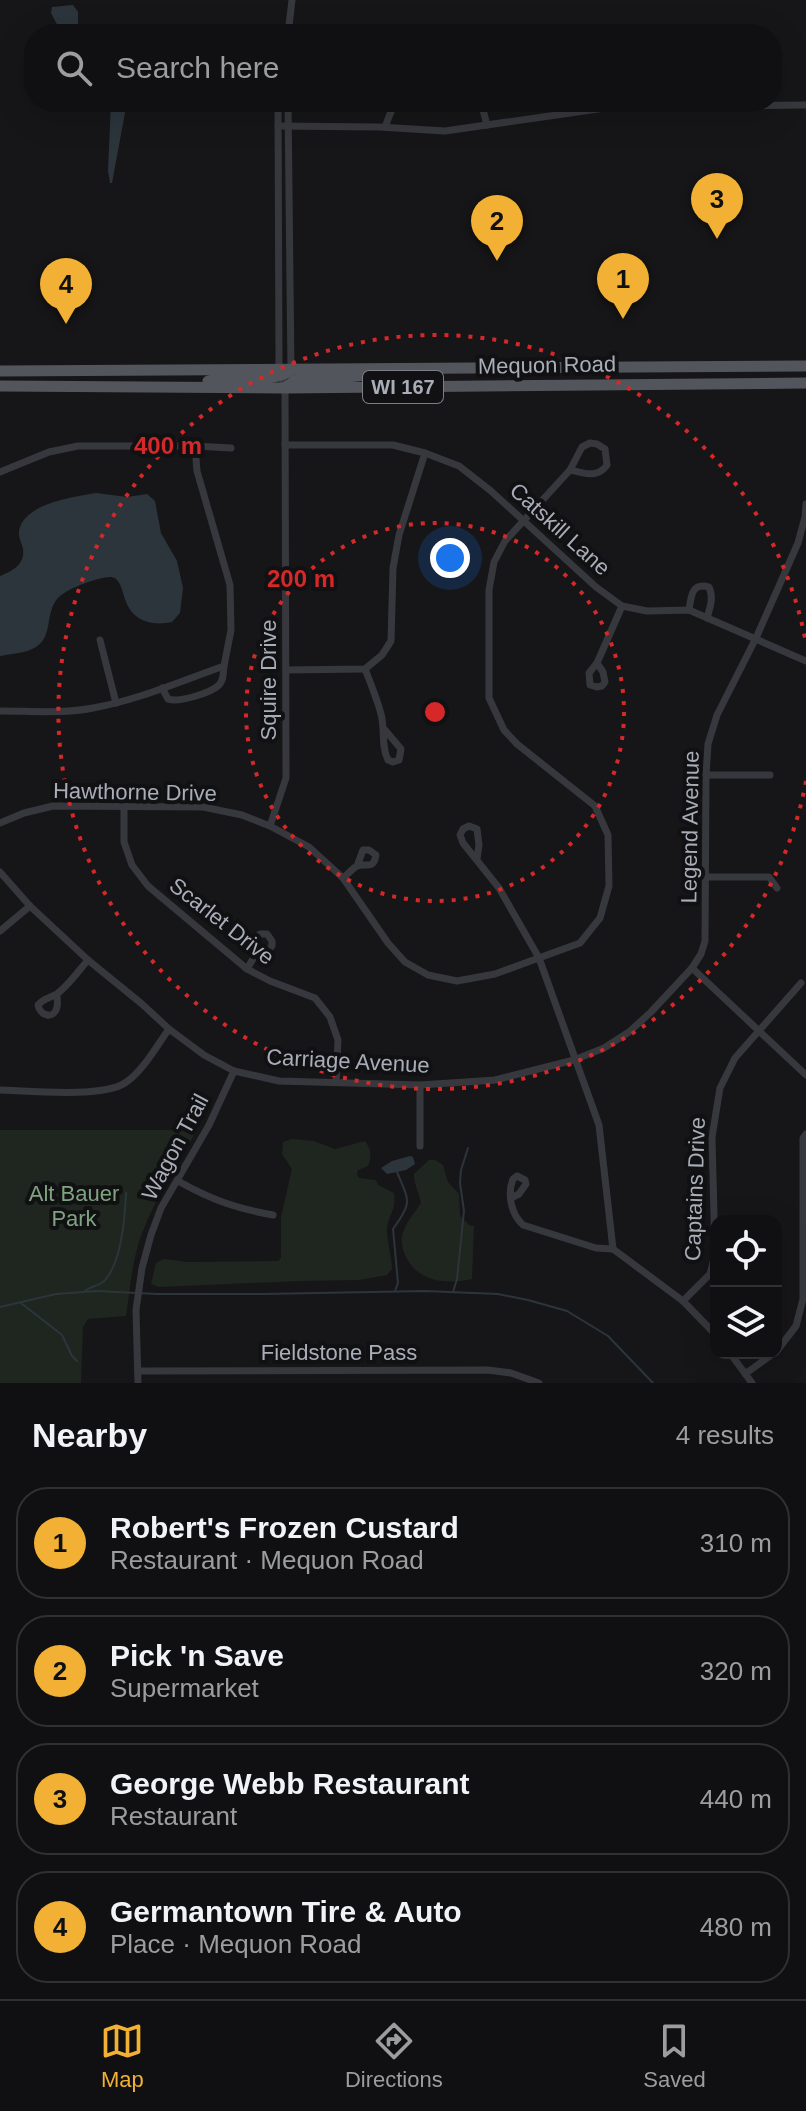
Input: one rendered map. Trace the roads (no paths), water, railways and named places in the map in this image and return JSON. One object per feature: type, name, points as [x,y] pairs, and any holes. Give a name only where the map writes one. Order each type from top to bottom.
[{"type":"main road","name":"Mequon Road","points":[[0,371],[806,366]]},
{"type":"main road","points":[[285,388],[302,378],[338,378],[397,369]]},
{"type":"main road","points":[[16,371],[16,386]]},
{"type":"main road","points":[[184,386],[232,378],[269,378],[284,371]]},
{"type":"main road","name":"Mequon Road","points":[[0,386],[285,388],[806,383]]},
{"type":"street","points":[[289,24],[292,0]]},
{"type":"street","points":[[782,105],[806,105]]},
{"type":"street","name":"Squire Drive","points":[[270,826],[286,778],[285,388],[278,112]]},
{"type":"street","name":"Squire Drive","points":[[285,388],[288,112]]},
{"type":"street","points":[[385,127],[391,112]]},
{"type":"street","points":[[484,112],[487,125]]},
{"type":"street","points":[[278,126],[445,131],[577,112]]},
{"type":"street","name":"Hawthorne Drive","points":[[0,823],[53,806],[203,807],[242,815],[309,847],[343,878],[405,962],[428,975],[457,981],[495,974],[580,943],[600,918],[609,886],[608,835],[595,806],[517,744],[504,730],[489,698],[489,590],[494,562],[505,541],[570,470],[582,447],[590,443],[605,449],[607,465],[602,472],[595,475],[570,470]]},
{"type":"street","name":"Catskill Lane","points":[[285,445],[393,445],[459,466],[491,491],[596,587],[622,606]]},
{"type":"street","points":[[0,472],[49,452],[78,446],[231,448]]},
{"type":"street","points":[[162,688],[164,696],[178,701],[217,688],[222,683],[231,630],[230,585],[197,471],[195,446]]},
{"type":"street","points":[[286,670],[365,669],[382,655],[391,641],[393,568],[399,535],[425,453]]},
{"type":"street","name":"Legend Avenue","points":[[574,1060],[604,1048],[629,1032],[692,968],[701,954],[705,941],[708,744],[717,715],[756,638],[798,543],[806,504]]},
{"type":"street","points":[[689,610],[692,592],[703,585],[709,587],[712,593],[707,618]]},
{"type":"street","points":[[597,663],[622,606],[647,611],[689,610],[806,661]]},
{"type":"street","points":[[100,640],[116,703]]},
{"type":"street","points":[[0,711],[71,711],[116,703],[224,666]]},
{"type":"street","points":[[365,669],[385,730]]},
{"type":"street","points":[[706,775],[770,775]]},
{"type":"street","name":"Scarlet Drive","points":[[124,807],[124,842],[132,865],[148,886],[247,969],[315,998],[330,1017],[338,1040],[336,1082]]},
{"type":"street","points":[[477,859],[499,888],[539,958],[599,1125],[613,1249]]},
{"type":"street","points":[[343,878],[357,866]]},
{"type":"street","name":"Carriage Avenue","points":[[0,872],[30,906],[88,960],[169,1029],[204,1055],[234,1071],[279,1081],[420,1085],[495,1080],[574,1060]]},
{"type":"street","points":[[706,877],[769,877],[777,888]]},
{"type":"street","points":[[0,931],[30,906]]},
{"type":"street","points":[[247,969],[257,952]]},
{"type":"street","points":[[57,995],[88,960]]},
{"type":"street","points":[[692,968],[806,1075]]},
{"type":"street","name":"Captains Drive","points":[[683,1301],[710,1274],[715,1255],[712,1137],[720,1088],[735,1058],[801,983]]},
{"type":"street","points":[[0,1090],[112,1090],[136,1074],[169,1029]]},
{"type":"street","name":"Wagon Trail","points":[[138,1383],[139,1286],[151,1235],[161,1208],[209,1125],[234,1071]]},
{"type":"street","points":[[420,1085],[420,1146]]},
{"type":"street","points":[[782,1343],[796,1326],[803,1299],[803,1138],[806,1134]]},
{"type":"street","points":[[178,1181],[204,1196],[240,1209],[273,1215]]},
{"type":"street","points":[[511,1198],[516,1218],[523,1225],[596,1248],[613,1249],[683,1301],[710,1329]]},
{"type":"street","points":[[734,1359],[752,1383]]},
{"type":"street","points":[[745,1374],[765,1359]]},
{"type":"street","points":[[421,1370],[421,1383]]},
{"type":"street","name":"Fieldstone Pass","points":[[138,1371],[488,1370],[511,1373],[539,1383]]},
{"type":"waterway","points":[[453,1292],[464,1211],[461,1170],[468,1148]]},
{"type":"waterway","points":[[395,1291],[398,1283],[393,1229],[404,1213],[407,1201],[397,1172]]},
{"type":"waterway","points":[[85,1291],[104,1281],[116,1261],[126,1193]]},
{"type":"waterway","points":[[0,1307],[56,1294],[97,1291],[157,1294],[425,1291],[498,1294],[567,1311],[608,1336],[653,1383]]},
{"type":"waterway","points":[[21,1303],[62,1335],[77,1361]]},
{"type":"place","name":"George Webb Restaurant","points":[[717,239]]},
{"type":"place","name":"Pick 'n Save","points":[[497,261]]},
{"type":"place","name":"Robert's Frozen Custard","points":[[623,319]]},
{"type":"place","name":"Germantown Tire & Auto","points":[[66,324]]},
{"type":"park label","name":"Alt Bauer Park","points":[[74,1206]]}]
